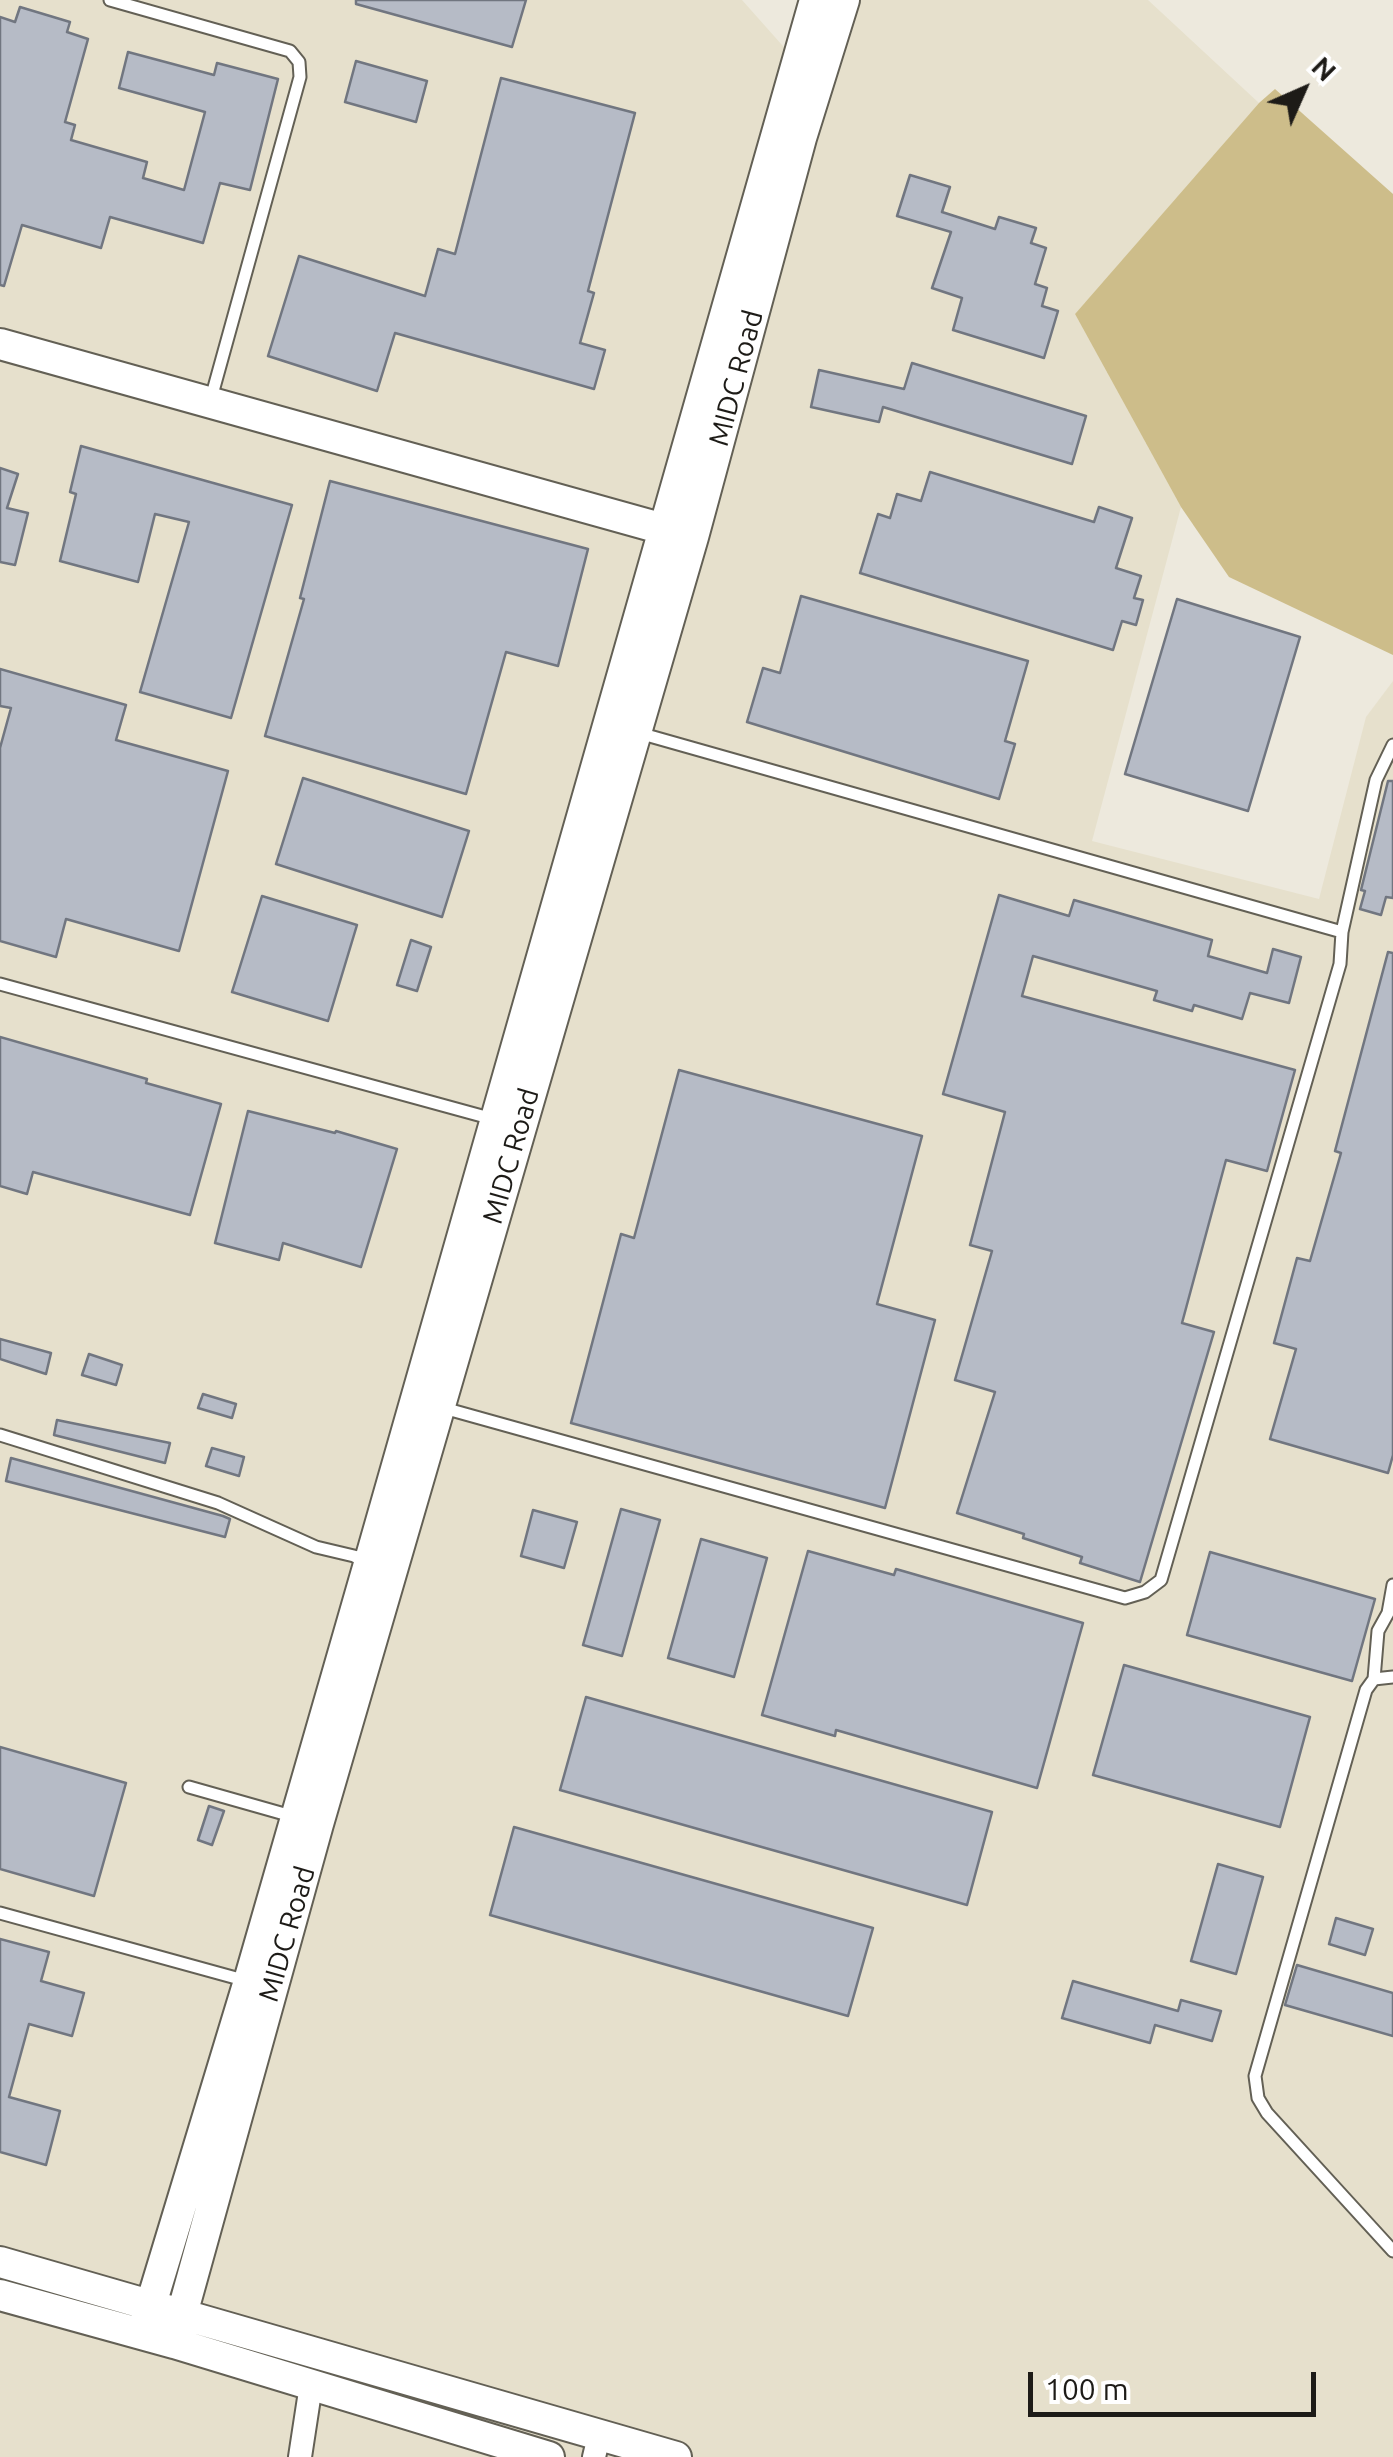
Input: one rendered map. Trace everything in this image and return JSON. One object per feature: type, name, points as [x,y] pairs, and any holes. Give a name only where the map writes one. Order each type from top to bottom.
[{"type":"street","name":"MIDC Road","points":[[142,2334],[370,1564],[635,732],[679,533],[815,0]]},
{"type":"street","name":"MIDC Road","points":[[178,2328],[440,1407],[508,1122],[679,533],[844,0]]},
{"type":"street","points":[[0,344],[679,533]]},
{"type":"street","points":[[0,2262],[150,2304],[178,2328],[311,2386],[549,2457]]},
{"type":"street","points":[[0,2295],[142,2334],[178,2328],[596,2446],[676,2457]]},
{"type":"street","points":[[300,2457],[311,2386]]},
{"type":"lane","points":[[110,0],[290,51],[299,62],[300,76],[210,402]]},
{"type":"lane","points":[[635,732],[1342,932]]},
{"type":"lane","points":[[440,1407],[1125,1598],[1145,1592],[1161,1580],[1340,964],[1342,932],[1376,780],[1393,746]]},
{"type":"lane","points":[[0,984],[508,1122]]},
{"type":"lane","points":[[0,1434],[218,1503],[316,1547],[370,1564]]},
{"type":"lane","points":[[1393,1585],[1388,1613],[1378,1631],[1374,1679],[1366,1690],[1256,2076],[1258,2098],[1268,2113],[1393,2250]]},
{"type":"lane","points":[[1374,1679],[1393,1677]]},
{"type":"lane","points":[[190,1787],[295,1816]]},
{"type":"lane","points":[[0,1913],[249,1981]]},
{"type":"shaded area","points":[[0,0],[742,0],[790,54],[850,0],[1148,0],[1259,103],[1075,314],[1181,507],[1092,841],[1319,899],[1366,717],[1393,681],[1393,2457],[0,2457]]},
{"type":"shaded area","points":[[1275,89],[1393,194],[1393,655],[1229,577],[1181,507],[1075,314]]},
{"type":"building","points":[[356,0],[526,0],[512,47],[356,4]]},
{"type":"building","points":[[20,7],[70,22],[67,32],[88,39],[65,122],[75,125],[71,140],[147,162],[143,178],[184,190],[205,112],[119,88],[128,52],[214,75],[217,63],[278,79],[250,190],[220,183],[203,243],[110,217],[101,248],[22,225],[4,286],[0,285],[0,17],[15,22]]},
{"type":"building","points":[[356,61],[427,81],[416,122],[345,102]]},
{"type":"building","points":[[501,78],[635,113],[588,291],[594,293],[580,343],[605,350],[594,389],[395,333],[377,391],[268,356],[299,256],[425,296],[438,249],[455,254]]},
{"type":"building","points":[[910,175],[950,187],[942,212],[995,229],[999,217],[1036,228],[1031,243],[1046,248],[1035,284],[1047,288],[1042,306],[1058,311],[1044,358],[953,330],[962,298],[932,288],[951,232],[897,216]]},
{"type":"building","points":[[912,363],[1086,416],[1072,464],[883,407],[879,422],[811,407],[819,370],[904,389]]},
{"type":"building","points":[[81,446],[292,505],[231,718],[140,692],[189,522],[155,514],[138,582],[60,561],[76,494],[70,492]]},
{"type":"building","points":[[0,468],[18,474],[7,508],[28,513],[15,565],[0,562]]},
{"type":"building","points":[[930,472],[1094,522],[1099,507],[1132,518],[1116,568],[1141,576],[1134,598],[1143,600],[1136,625],[1122,621],[1113,650],[860,573],[878,514],[890,518],[897,494],[921,501]]},
{"type":"building","points":[[330,481],[588,549],[558,666],[506,652],[466,794],[265,736],[304,599],[300,598]]},
{"type":"building","points":[[801,596],[1028,661],[1005,741],[1015,744],[999,799],[747,722],[763,668],[780,673]]},
{"type":"building","points":[[1177,599],[1300,637],[1248,811],[1125,774]]},
{"type":"building","points":[[0,669],[126,705],[116,740],[228,771],[179,951],[66,919],[56,957],[0,941],[0,748],[11,708],[0,706]]},
{"type":"building","points":[[303,778],[469,831],[442,917],[276,864]]},
{"type":"building","points":[[1388,781],[1393,781],[1393,898],[1386,897],[1381,915],[1360,909],[1365,891],[1361,890]]},
{"type":"building","points":[[999,895],[1069,916],[1074,900],[1212,940],[1208,956],[1267,973],[1273,949],[1301,957],[1289,1003],[1250,993],[1242,1019],[1194,1005],[1192,1011],[1154,1000],[1157,991],[1033,956],[1022,996],[1295,1070],[1267,1171],[1226,1160],[1182,1323],[1214,1332],[1140,1582],[1080,1563],[1082,1557],[1023,1538],[1024,1534],[957,1513],[995,1392],[955,1380],[992,1251],[970,1245],[1005,1112],[943,1094]]},
{"type":"building","points":[[262,896],[357,925],[328,1021],[232,992]]},
{"type":"building","points":[[411,940],[431,947],[417,991],[397,985]]},
{"type":"building","points":[[1388,952],[1393,953],[1393,1455],[1388,1473],[1270,1439],[1296,1349],[1274,1343],[1297,1258],[1310,1261],[1341,1153],[1335,1151]]},
{"type":"building","points":[[0,1037],[221,1104],[190,1215],[33,1172],[27,1194],[0,1186]]},
{"type":"building","points":[[679,1070],[922,1136],[877,1304],[935,1320],[885,1508],[571,1423],[621,1234],[634,1238]]},
{"type":"building","points":[[248,1111],[397,1149],[361,1267],[283,1243],[279,1260],[215,1243]]},
{"type":"building","points":[[0,1339],[51,1353],[46,1374],[0,1359]]},
{"type":"building","points":[[89,1354],[122,1365],[116,1385],[82,1375]]},
{"type":"building","points":[[203,1394],[236,1404],[232,1418],[198,1408]]},
{"type":"building","points":[[57,1420],[170,1443],[165,1463],[54,1435]]},
{"type":"building","points":[[212,1448],[244,1457],[239,1476],[206,1466]]},
{"type":"building","points":[[11,1458],[223,1516],[230,1519],[225,1537],[6,1481]]},
{"type":"building","points":[[621,1509],[660,1520],[622,1656],[583,1645]]},
{"type":"building","points":[[533,1510],[577,1522],[564,1568],[521,1556]]},
{"type":"building","points":[[701,1539],[767,1558],[734,1677],[668,1658]]},
{"type":"building","points":[[808,1551],[894,1575],[896,1569],[1083,1623],[1037,1788],[836,1730],[835,1736],[762,1715]]},
{"type":"building","points":[[1210,1552],[1375,1599],[1352,1681],[1187,1635]]},
{"type":"building","points":[[1124,1665],[1310,1717],[1280,1827],[1093,1775]]},
{"type":"building","points":[[586,1697],[992,1812],[967,1905],[560,1790]]},
{"type":"building","points":[[0,1747],[126,1783],[94,1896],[0,1869]]},
{"type":"building","points":[[209,1806],[224,1811],[212,1845],[198,1840]]},
{"type":"building","points":[[514,1827],[873,1928],[848,2016],[490,1915]]},
{"type":"building","points":[[1218,1864],[1263,1877],[1236,1974],[1191,1961]]},
{"type":"building","points":[[1336,1918],[1373,1929],[1365,1955],[1329,1944]]},
{"type":"building","points":[[0,1939],[49,1952],[41,1981],[84,1993],[72,2036],[29,2024],[9,2097],[60,2111],[46,2165],[0,2152]]},
{"type":"building","points":[[1297,1965],[1393,1993],[1393,2036],[1285,2005]]},
{"type":"building","points":[[1073,1981],[1178,2011],[1181,2000],[1221,2011],[1212,2041],[1155,2025],[1150,2043],[1062,2018]]}]
